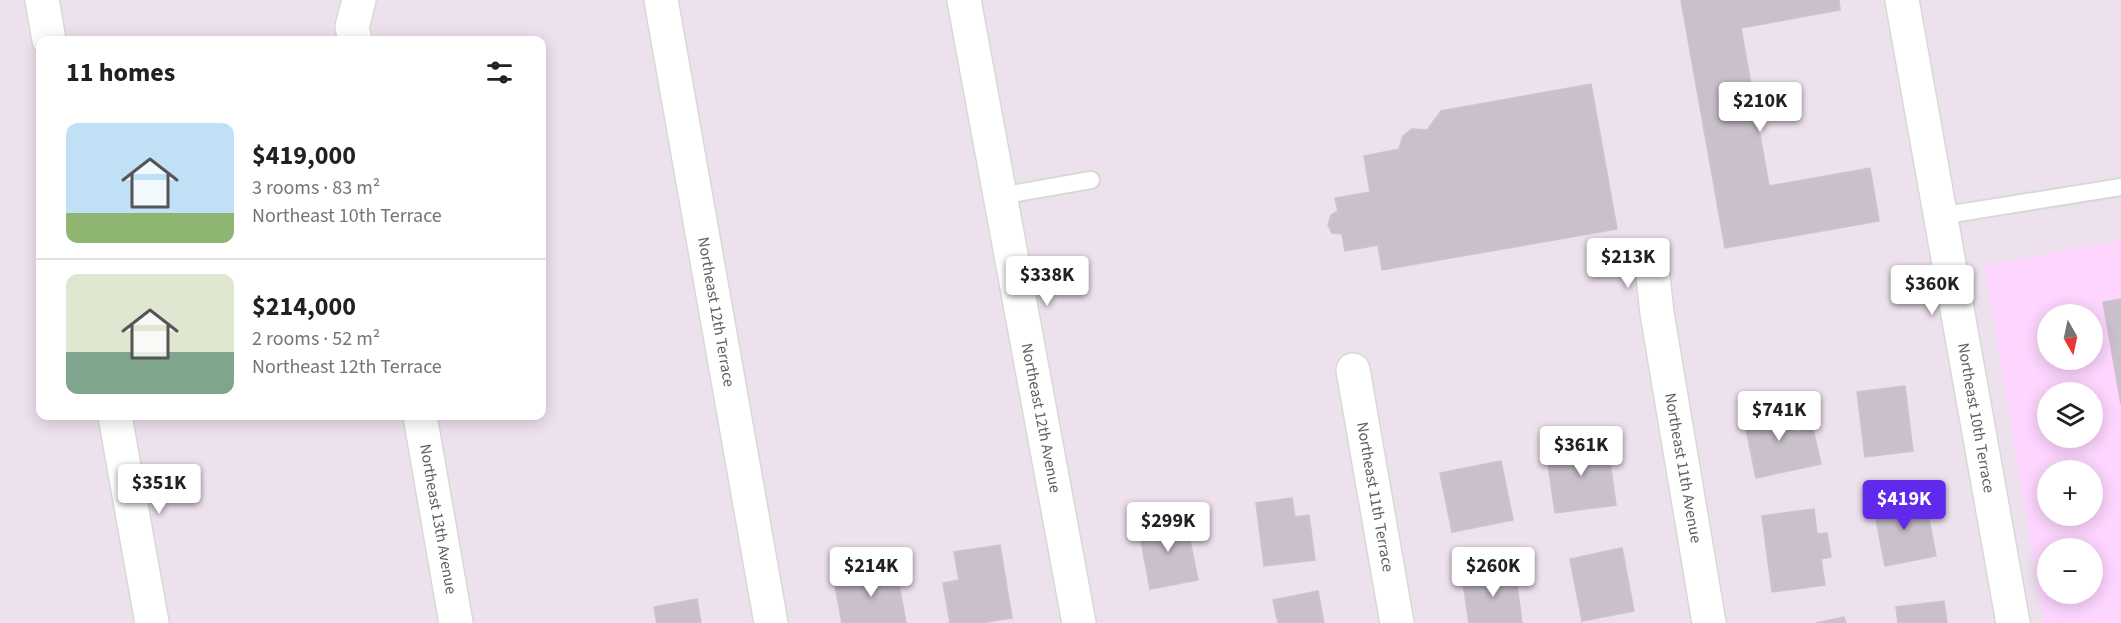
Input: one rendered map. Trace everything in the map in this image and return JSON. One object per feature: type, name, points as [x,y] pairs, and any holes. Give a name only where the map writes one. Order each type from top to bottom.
[{"type":"street","points":[[42,0],[48,36]]},
{"type":"street","points":[[354,36],[352,27],[359,0]]},
{"type":"street","name":"Northeast 12th Terrace","points":[[662,0],[771,623]]},
{"type":"street","name":"Northeast 12th Avenue","points":[[964,0],[1080,623]]},
{"type":"street","name":"Northeast 10th Terrace","points":[[1902,0],[2013,623]]},
{"type":"street","name":"Northeast 11th Avenue","points":[[1651,259],[1657,313],[1709,623]]},
{"type":"street","name":"Northeast 11th Terrace","points":[[1353,370],[1397,623]]},
{"type":"street","points":[[116,420],[152,623]]},
{"type":"street","name":"Northeast 13th Avenue","points":[[421,420],[456,623]]},
{"type":"lane","points":[[1000,196],[1091,180]]},
{"type":"lane","points":[[1940,216],[2121,187]]},
{"type":"shaded area","points":[[2121,241],[2121,623],[2044,623],[2041,604],[2103,604],[2103,538],[2037,538],[2037,581],[1984,265]]},
{"type":"building","points":[[1681,0],[1839,0],[1840,10],[1741,28],[1769,186],[1870,168],[1879,221],[1725,248]]},
{"type":"building","points":[[1591,84],[1617,229],[1382,270],[1378,245],[1345,251],[1342,234],[1332,233],[1328,225],[1331,215],[1338,211],[1335,198],[1370,192],[1364,156],[1399,149],[1403,136],[1412,129],[1427,130],[1441,111]]},
{"type":"building","points":[[2121,299],[2121,404],[2103,302]]},
{"type":"building","points":[[1905,386],[1913,451],[1865,457],[1857,392]]},
{"type":"building","points":[[1790,404],[1796,432],[1813,429],[1821,464],[1756,478],[1743,414]]},
{"type":"building","points":[[1607,440],[1616,505],[1555,513],[1546,449]]},
{"type":"building","points":[[1501,461],[1513,520],[1452,532],[1440,473]]},
{"type":"building","points":[[1916,495],[1919,514],[1928,513],[1936,556],[1885,566],[1873,504]]},
{"type":"building","points":[[1292,498],[1295,517],[1309,515],[1315,560],[1264,566],[1256,503]]},
{"type":"building","points":[[1814,509],[1817,534],[1827,533],[1831,557],[1821,559],[1825,585],[1772,592],[1762,516]]},
{"type":"building","points":[[1185,516],[1198,580],[1150,589],[1138,525]]},
{"type":"building","points":[[1000,545],[1012,618],[980,623],[950,623],[943,583],[959,580],[954,552]]},
{"type":"building","points":[[1622,548],[1634,611],[1582,621],[1570,559]]},
{"type":"building","points":[[896,568],[906,623],[842,623],[834,580]]},
{"type":"building","points":[[1515,569],[1522,623],[1469,623],[1462,576]]},
{"type":"building","points":[[1318,591],[1324,623],[1278,623],[1273,600]]},
{"type":"building","points":[[697,599],[701,623],[657,623],[654,607]]},
{"type":"building","points":[[1944,601],[1947,623],[1898,623],[1896,607]]},
{"type":"building","points":[[1844,617],[1846,623],[1816,623]]}]
